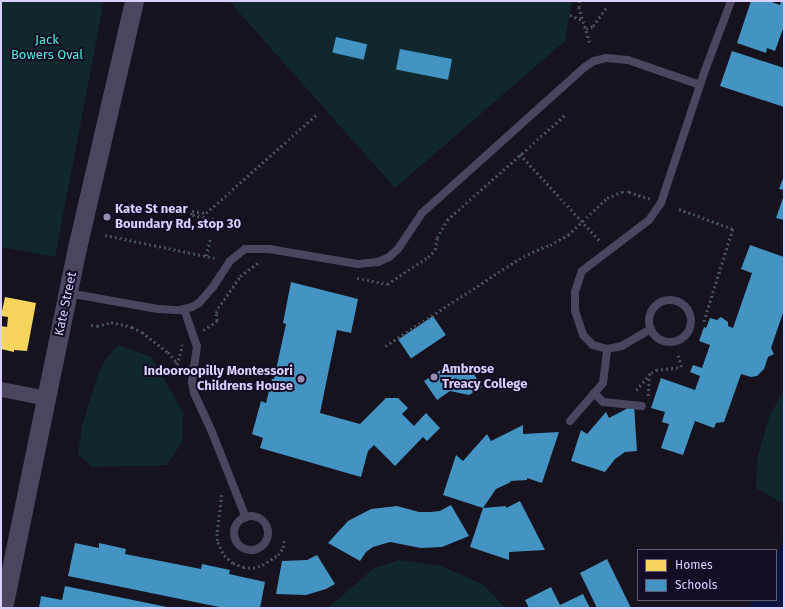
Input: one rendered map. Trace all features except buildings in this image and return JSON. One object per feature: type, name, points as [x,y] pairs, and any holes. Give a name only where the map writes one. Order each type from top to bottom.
[{"type":"street","name":"Kate Street","points":[[3,608],[68,293],[134,1]]},
{"type":"street","points":[[1,389],[46,398]]},
{"type":"lane","points":[[651,329],[622,346],[606,349],[593,345],[583,334],[575,311],[575,292],[582,271],[649,220],[661,203],[700,85],[731,1]]},
{"type":"lane","points":[[68,293],[172,311],[192,308],[199,303],[213,287],[230,261],[244,249],[269,249],[358,264],[378,262],[389,257],[402,244],[422,214],[584,67],[594,61],[606,58],[628,60],[700,85]]},
{"type":"lane","points":[[663,301],[677,301],[688,310],[691,323],[689,330],[680,340],[666,342],[654,335],[651,329],[649,323],[652,310],[663,301]]},
{"type":"lane","points":[[184,309],[197,346],[192,382],[194,393],[246,518]]},
{"type":"lane","points":[[570,421],[603,383],[606,349]]},
{"type":"lane","points":[[594,393],[603,402],[642,406]]},
{"type":"lane","points":[[251,517],[262,520],[267,529],[267,540],[260,548],[254,550],[243,548],[236,540],[234,535],[237,524],[246,518],[251,517]]},
{"type":"path","points":[[580,1],[579,7],[590,42]]},
{"type":"path","points":[[586,29],[593,26],[607,7]]},
{"type":"path","points":[[570,16],[583,20]]},
{"type":"path","points":[[213,223],[214,220],[191,215],[192,211],[206,213],[316,115]]},
{"type":"path","points":[[356,278],[386,284],[428,257],[435,250],[438,238],[447,220],[565,115]]},
{"type":"path","points":[[520,155],[600,241]]},
{"type":"path","points":[[385,346],[519,259],[560,240],[582,222],[607,198],[622,192],[637,193],[652,200]]},
{"type":"path","points":[[678,209],[733,229],[704,322]]},
{"type":"path","points":[[105,235],[215,258]]},
{"type":"path","points":[[206,256],[210,239]]},
{"type":"path","points":[[246,264],[253,265],[264,262]]},
{"type":"path","points":[[201,331],[217,321],[216,313],[218,308],[240,276],[253,265]]},
{"type":"path","points":[[91,325],[97,326],[111,322],[132,327],[160,345],[176,365],[179,377]]},
{"type":"path","points":[[176,365],[179,361],[182,342]]},
{"type":"path","points":[[636,390],[649,375],[660,368],[682,367],[678,355]]},
{"type":"path","points":[[642,406],[648,404],[649,375]]},
{"type":"path","points":[[222,492],[217,534],[218,542],[224,555],[233,563],[244,567],[253,568],[262,565],[278,555],[283,548],[284,540]]},
{"type":"green space","name":"Jack Bowers Oval","points":[[1,1],[104,1],[55,257],[1,247]]},
{"type":"green space","points":[[229,1],[572,1],[565,41],[395,188]]},
{"type":"green space","points":[[118,345],[152,357],[183,413],[182,442],[167,465],[92,467],[78,454],[82,426],[98,374],[106,359]]},
{"type":"green space","points":[[784,390],[784,504],[756,488],[757,459],[769,417]]},
{"type":"green space","points":[[399,560],[441,566],[484,585],[505,608],[328,608],[373,569]]},
{"type":"shaded area","points":[[784,540],[784,608],[749,608],[752,601],[777,601],[777,553]]},
{"type":"place","name":"Kate St near Boundary Rd, stop 30","points":[[107,217]]},
{"type":"place","name":"Ambrose Treacy College","points":[[434,377]]},
{"type":"place","name":"Indooroopilly Montessori Childrens House","points":[[301,379]]}]
